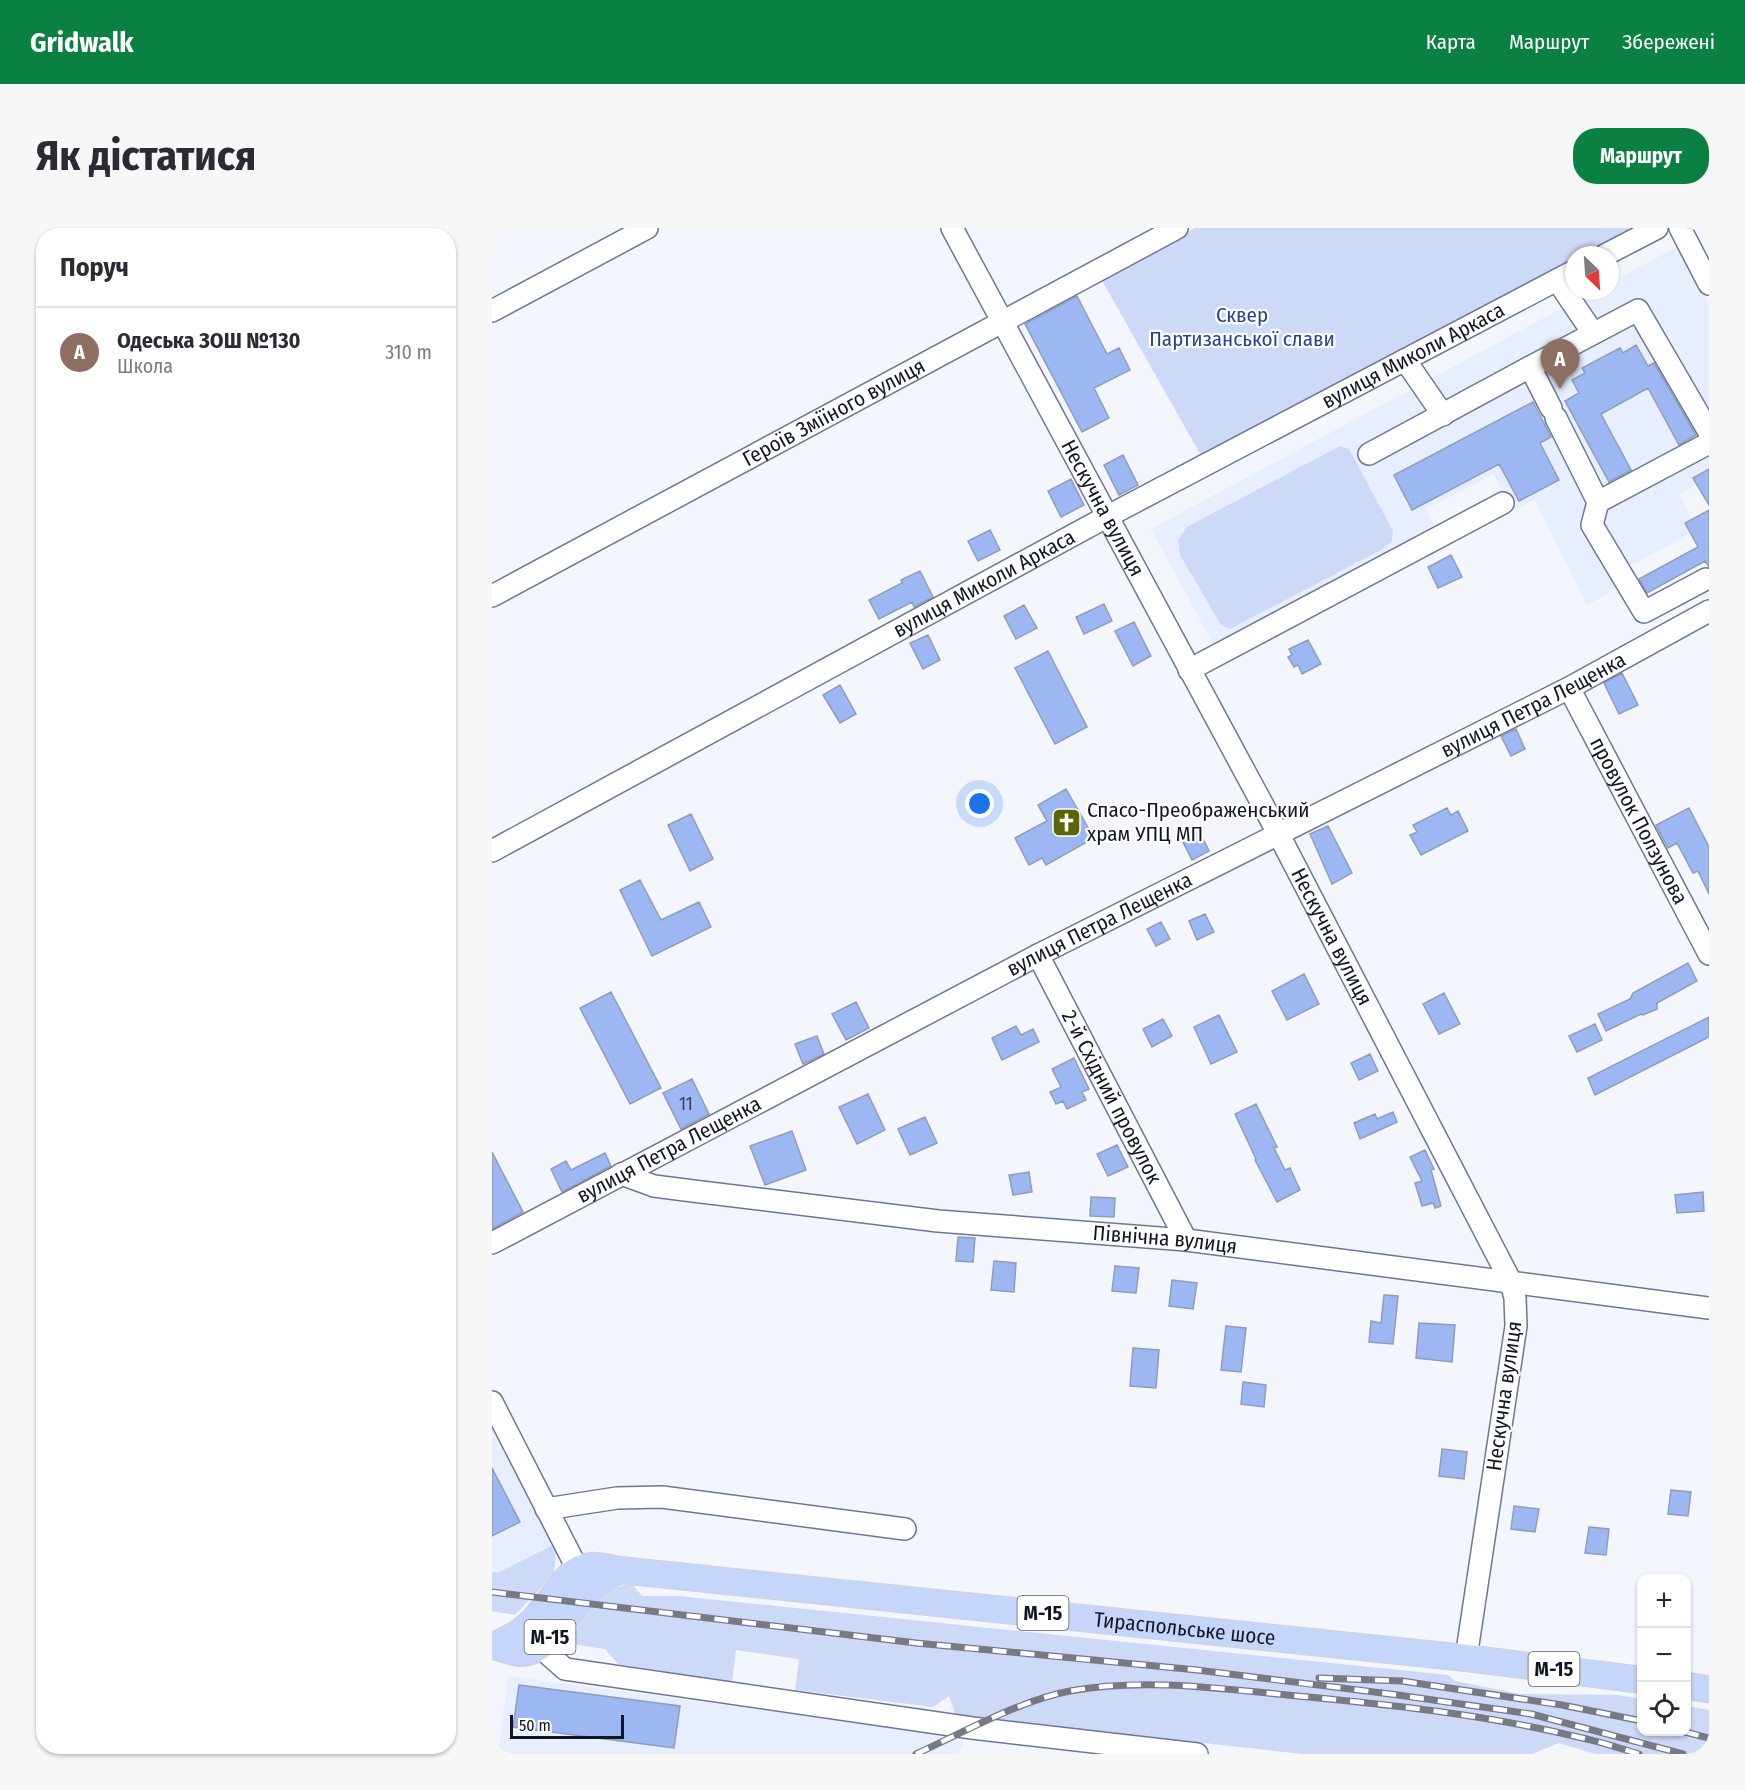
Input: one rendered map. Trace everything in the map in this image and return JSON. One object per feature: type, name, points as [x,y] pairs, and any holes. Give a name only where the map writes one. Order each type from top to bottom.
[{"type":"main road","name":"Тираспольське шосе","points":[[583,1579],[620,1570],[1466,1658],[1637,1679]]},
{"type":"main road","name":"М-15","points":[[493,1646],[519,1632],[533,1621],[561,1586],[583,1579]]},
{"type":"main road","name":"М-15","points":[[493,1646],[520,1653],[540,1647],[556,1631],[574,1603],[583,1579]]},
{"type":"main road","points":[[1691,1687],[1709,1689]]},
{"type":"street","points":[[492,311],[647,228]]},
{"type":"street","name":"Нескучна вулиця","points":[[952,228],[1279,836],[1511,1282],[1515,1298],[1516,1326],[1466,1658]]},
{"type":"street","name":"Героїв Зміїного вулиця","points":[[492,596],[1177,228]]},
{"type":"street","points":[[1619,248],[1657,228]]},
{"type":"street","points":[[1680,228],[1709,284]]},
{"type":"street","name":"вулиця Миколи Аркаса","points":[[492,851],[1108,517],[1565,277]]},
{"type":"street","points":[[1577,300],[1593,333]]},
{"type":"street","points":[[1369,454],[1638,310],[1709,432]]},
{"type":"street","points":[[1405,360],[1443,415]]},
{"type":"street","points":[[1530,367],[1598,501],[1592,525],[1644,612],[1706,579]]},
{"type":"street","points":[[1598,501],[1709,443]]},
{"type":"street","points":[[1189,670],[1503,502]]},
{"type":"street","name":"вулиця Петра Лещенка","points":[[492,1244],[1038,955],[1279,836],[1569,688],[1709,611]]},
{"type":"street","name":"провулок Ползунова","points":[[1569,688],[1709,954]]},
{"type":"street","name":"2-й Східний провулок","points":[[1038,955],[1186,1240]]},
{"type":"street","name":"Північна вулиця","points":[[621,1174],[654,1186],[926,1220],[1186,1240],[1709,1308]]},
{"type":"street","points":[[492,1402],[583,1579]]},
{"type":"street","points":[[546,1509],[617,1498],[651,1497],[905,1529]]},
{"type":"street","points":[[540,1647],[566,1669],[972,1728],[1197,1754]]},
{"type":"shaded area","points":[[1678,246],[1709,304],[1709,474],[1680,495],[1692,521],[1686,525],[1691,533],[1613,575],[1619,587],[1587,605],[1535,500],[1513,511],[1493,474],[1426,509],[1435,527],[1214,646],[1151,529],[1577,300],[1619,300],[1619,278]]},
{"type":"shaded area","points":[[492,1427],[557,1543],[497,1573],[492,1572]]},
{"type":"shaded area","points":[[508,1676],[927,1732],[963,1743],[958,1754],[494,1754],[500,1742]]},
{"type":"green space","name":"Сквер Партизанської слави","points":[[1195,228],[1640,228],[1606,246],[1565,246],[1565,268],[1203,459],[1100,277]]},
{"type":"green space","points":[[1340,446],[1349,449],[1393,531],[1392,541],[1381,550],[1230,629],[1221,625],[1180,555],[1178,540],[1187,527]]},
{"type":"green space","points":[[557,1543],[554,1574],[515,1615],[492,1611],[492,1572],[497,1573]]},
{"type":"green space","points":[[631,1583],[642,1596],[678,1596],[1448,1675],[1455,1681],[1520,1694],[1618,1695],[1637,1698],[1637,1736],[1691,1736],[1691,1707],[1709,1710],[1709,1754],[1595,1754],[1559,1743],[1532,1754],[1303,1754],[956,1716],[949,1696],[933,1707],[795,1690],[799,1659],[736,1650],[732,1682],[618,1664],[605,1649],[570,1644],[589,1600],[602,1592]]},
{"type":"building","points":[[1077,296],[1107,354],[1119,348],[1130,370],[1094,388],[1109,418],[1082,432],[1025,324]]},
{"type":"building","points":[[1636,345],[1648,366],[1654,363],[1696,435],[1679,445],[1648,388],[1601,414],[1631,470],[1609,482],[1565,401],[1579,393],[1572,380],[1585,373],[1582,368],[1620,348],[1623,353]]},
{"type":"building","points":[[1533,402],[1551,437],[1540,443],[1559,480],[1519,501],[1499,464],[1412,510],[1394,475]]},
{"type":"building","points":[[1123,455],[1138,485],[1119,495],[1104,465]]},
{"type":"building","points":[[1709,469],[1709,505],[1693,478]]},
{"type":"building","points":[[1071,479],[1084,505],[1061,517],[1048,491]]},
{"type":"building","points":[[1709,510],[1709,567],[1705,561],[1647,593],[1639,579],[1698,547],[1685,523]]},
{"type":"building","points":[[990,530],[1000,550],[978,561],[968,541]]},
{"type":"building","points":[[1451,555],[1462,577],[1438,588],[1428,567]]},
{"type":"building","points":[[920,571],[933,597],[914,607],[912,602],[879,619],[869,600]]},
{"type":"building","points":[[1104,604],[1112,621],[1084,634],[1076,617]]},
{"type":"building","points":[[1024,605],[1037,628],[1016,639],[1004,616]]},
{"type":"building","points":[[1134,622],[1151,656],[1133,666],[1115,631]]},
{"type":"building","points":[[928,635],[940,660],[923,669],[910,643]]},
{"type":"building","points":[[1308,640],[1321,664],[1302,674],[1298,665],[1294,667],[1288,657],[1292,655],[1289,649]]},
{"type":"building","points":[[1048,651],[1087,727],[1055,744],[1015,668]]},
{"type":"building","points":[[1622,673],[1638,705],[1619,714],[1604,683]]},
{"type":"building","points":[[840,685],[856,714],[840,723],[823,695]]},
{"type":"building","points":[[1516,729],[1525,749],[1511,756],[1501,736]]},
{"type":"building","points":[[1066,789],[1094,838],[1046,865],[1042,858],[1029,865],[1015,838],[1047,821],[1038,805]]},
{"type":"building","points":[[1447,808],[1451,815],[1458,811],[1468,831],[1421,855],[1410,835],[1417,832],[1413,825]]},
{"type":"building","points":[[1689,808],[1709,847],[1709,894],[1698,871],[1693,873],[1677,843],[1668,848],[1656,825]]},
{"type":"building","points":[[691,814],[713,859],[690,871],[668,825]]},
{"type":"building","points":[[1328,826],[1352,873],[1332,884],[1310,834]]},
{"type":"building","points":[[1197,827],[1209,851],[1192,860],[1180,836]]},
{"type":"building","points":[[640,880],[661,920],[699,902],[711,927],[652,956],[620,890]]},
{"type":"building","points":[[1205,914],[1214,932],[1197,940],[1189,921]]},
{"type":"building","points":[[1161,922],[1170,939],[1156,946],[1147,929]]},
{"type":"building","points":[[1688,963],[1697,981],[1657,1003],[1657,1009],[1606,1031],[1598,1014],[1630,999],[1633,993]]},
{"type":"building","points":[[1304,974],[1319,1004],[1287,1020],[1272,991]]},
{"type":"building","points":[[611,992],[661,1088],[630,1104],[580,1008]]},
{"type":"building","points":[[1444,993],[1460,1024],[1439,1034],[1423,1004]]},
{"type":"building","points":[[856,1002],[869,1028],[846,1040],[832,1014]]},
{"type":"building","points":[[1219,1015],[1237,1052],[1211,1064],[1194,1027]]},
{"type":"building","points":[[1709,1017],[1709,1037],[1595,1095],[1588,1078]]},
{"type":"building","points":[[1163,1019],[1172,1036],[1152,1047],[1143,1029]]},
{"type":"building","points":[[1595,1024],[1602,1040],[1577,1052],[1569,1036]]},
{"type":"building","points":[[1016,1026],[1021,1035],[1033,1029],[1039,1042],[1002,1060],[992,1038]]},
{"type":"building","points":[[817,1036],[824,1054],[803,1064],[795,1044]]},
{"type":"building","points":[[1370,1054],[1378,1071],[1359,1080],[1351,1063]]},
{"type":"building","points":[[1074,1058],[1089,1089],[1082,1092],[1086,1100],[1067,1109],[1063,1101],[1056,1104],[1050,1092],[1061,1087],[1052,1069]]},
{"type":"building","points":[[692,1079],[709,1114],[681,1129],[663,1093]]},
{"type":"building","points":[[868,1094],[885,1130],[857,1144],[839,1107]]},
{"type":"building","points":[[1256,1104],[1277,1147],[1274,1148],[1285,1170],[1290,1168],[1300,1190],[1277,1202],[1235,1114]]},
{"type":"building","points":[[1393,1112],[1397,1122],[1360,1139],[1354,1123],[1375,1114],[1377,1119]]},
{"type":"building","points":[[925,1117],[937,1143],[910,1155],[898,1129]]},
{"type":"building","points":[[792,1131],[806,1170],[765,1185],[750,1146]]},
{"type":"building","points":[[1117,1145],[1128,1167],[1108,1176],[1097,1154]]},
{"type":"building","points":[[1425,1150],[1434,1169],[1431,1170],[1441,1206],[1435,1208],[1433,1203],[1422,1206],[1415,1183],[1422,1181],[1410,1157]]},
{"type":"building","points":[[492,1152],[523,1212],[492,1229]]},
{"type":"building","points":[[605,1153],[611,1166],[562,1192],[551,1169],[566,1161],[571,1170]]},
{"type":"building","points":[[1029,1172],[1032,1192],[1013,1195],[1009,1175]]},
{"type":"building","points":[[1703,1192],[1704,1211],[1677,1213],[1675,1195]]},
{"type":"building","points":[[1091,1197],[1115,1198],[1114,1217],[1090,1216]]},
{"type":"building","points":[[958,1237],[975,1238],[973,1262],[956,1261]]},
{"type":"building","points":[[994,1261],[1016,1263],[1014,1292],[991,1290]]},
{"type":"building","points":[[1115,1266],[1139,1268],[1136,1293],[1112,1291]]},
{"type":"building","points":[[1172,1280],[1197,1283],[1193,1309],[1169,1306]]},
{"type":"building","points":[[1384,1295],[1398,1296],[1393,1344],[1369,1342],[1371,1321],[1381,1323]]},
{"type":"building","points":[[1419,1323],[1455,1325],[1452,1362],[1416,1358]]},
{"type":"building","points":[[1226,1326],[1246,1328],[1241,1372],[1221,1370]]},
{"type":"building","points":[[1133,1348],[1159,1350],[1156,1388],[1130,1386]]},
{"type":"building","points":[[1243,1382],[1266,1385],[1264,1407],[1241,1404]]},
{"type":"building","points":[[1442,1449],[1467,1452],[1464,1479],[1439,1476]]},
{"type":"building","points":[[492,1468],[520,1522],[492,1536]]},
{"type":"building","points":[[1671,1490],[1691,1492],[1688,1516],[1668,1514]]},
{"type":"building","points":[[1514,1506],[1539,1509],[1535,1532],[1511,1529]]},
{"type":"building","points":[[1589,1527],[1609,1529],[1606,1555],[1585,1553]]},
{"type":"building","points":[[519,1685],[680,1706],[674,1748],[513,1727]]},
{"type":"railway","points":[[492,1592],[916,1643],[1197,1670],[1398,1695],[1531,1714],[1683,1754]]},
{"type":"railway","points":[[1319,1678],[1402,1681],[1562,1705],[1637,1720]]},
{"type":"railway","points":[[916,1754],[992,1718],[1051,1695],[1124,1685],[1233,1690],[1433,1711],[1542,1729],[1593,1740],[1639,1754]]},
{"type":"railway","points":[[1691,1734],[1709,1738]]},
{"type":"place","name":"Одеська ЗОШ №130","points":[[1560,389]]},
{"type":"place","name":"Спасо-Преображенський храм УПЦ МП","points":[[1066,822]]}]
